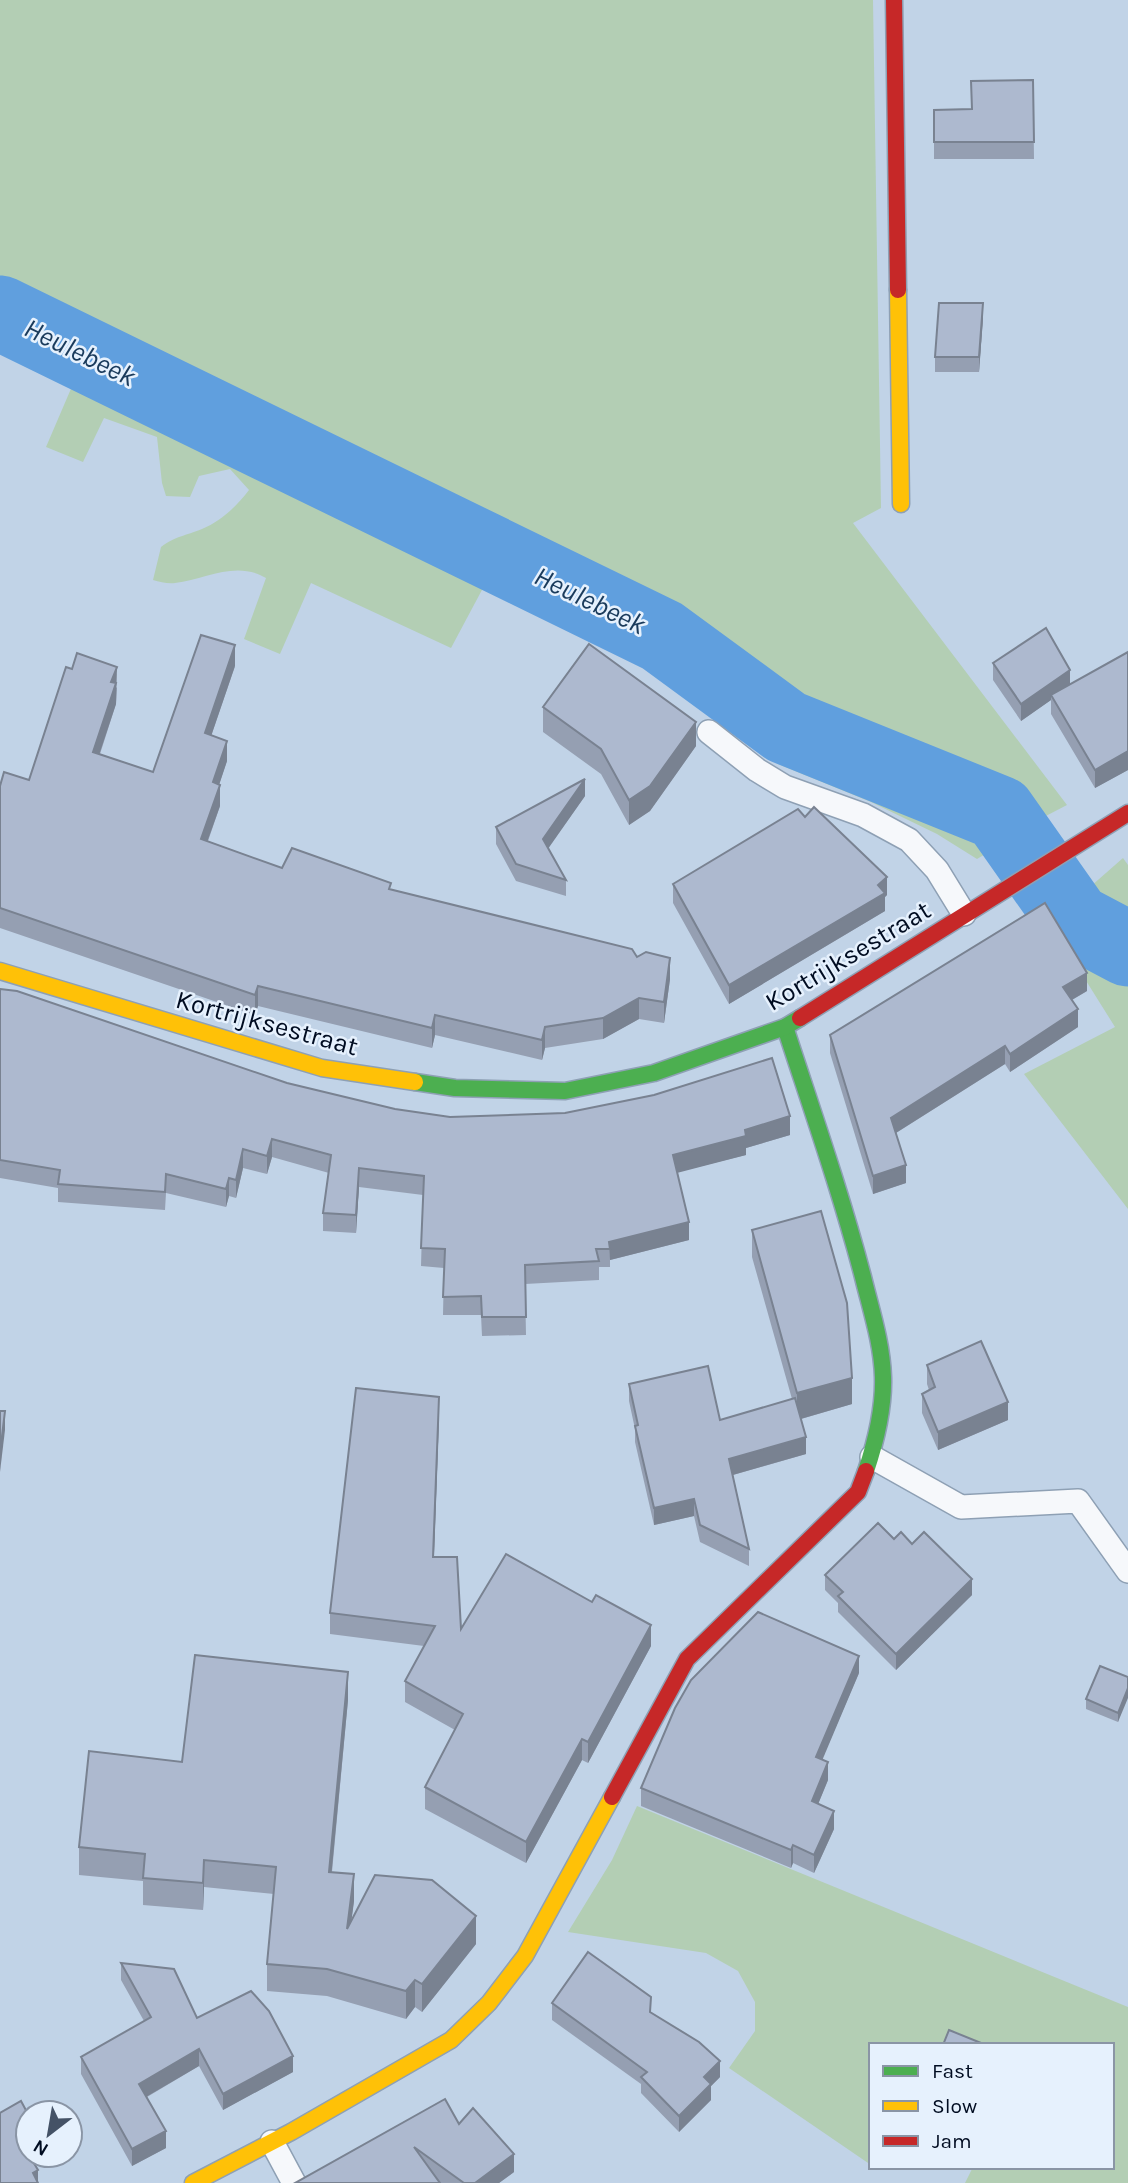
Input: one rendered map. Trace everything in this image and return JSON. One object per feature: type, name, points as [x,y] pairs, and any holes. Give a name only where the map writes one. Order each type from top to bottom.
[{"type":"street","points":[[894,0],[901,504]]},
{"type":"street","name":"Kortrijksestraat","points":[[0,971],[322,1068],[455,1088],[565,1091],[653,1073],[785,1027],[1128,813]]},
{"type":"street","points":[[193,2183],[272,2142],[451,2040],[489,2003],[525,1956],[687,1658],[858,1492],[872,1457],[883,1377],[856,1249],[785,1027]]},
{"type":"lane","points":[[709,732],[785,787],[863,815],[909,840],[937,870],[964,914]]},
{"type":"lane","points":[[872,1457],[961,1507],[1078,1501],[1128,1571]]},
{"type":"lane","points":[[272,2142],[294,2183]]},
{"type":"green space","points":[[0,0],[873,0],[881,508],[853,523],[1067,805],[1040,819],[995,792],[804,721],[668,612],[406,478],[0,288]]},
{"type":"green space","points":[[79,370],[290,466],[617,627],[699,678],[746,713],[794,743],[862,772],[997,847],[977,859],[937,834],[871,802],[778,764],[749,744],[691,692],[609,647],[483,588],[451,648],[311,583],[280,654],[244,639],[266,578],[255,573],[232,571],[175,583],[153,580],[161,547],[216,522],[249,490],[230,469],[199,476],[190,497],[166,496],[157,437],[104,418],[83,462],[46,447]]},
{"type":"green space","points":[[1123,858],[1128,865],[1128,1209],[1024,1074],[1115,1027],[1048,920]]},
{"type":"green space","points":[[637,1806],[1128,2007],[1128,2183],[965,2183],[972,2169],[1114,2169],[1114,2043],[979,2043],[954,2031],[946,2043],[869,2043],[869,2164],[729,2068],[755,2031],[755,2002],[738,1971],[706,1953],[568,1932],[612,1860]]},
{"type":"building","points":[[1033,80],[1034,142],[934,142],[934,110],[972,109],[971,81]]},
{"type":"building","points":[[939,303],[983,303],[979,357],[935,357]]},
{"type":"building","points":[[1046,628],[1070,670],[1021,704],[993,663]]},
{"type":"building","points":[[201,635],[235,645],[205,733],[227,741],[213,782],[220,785],[201,839],[282,868],[292,848],[391,883],[389,889],[632,949],[637,957],[646,952],[670,958],[664,1002],[639,998],[603,1018],[545,1027],[542,1040],[435,1015],[432,1028],[258,986],[255,995],[0,908],[0,786],[4,772],[29,780],[66,667],[72,669],[77,653],[117,667],[111,682],[116,683],[93,752],[153,772]]},
{"type":"building","points":[[589,644],[696,722],[650,786],[629,800],[601,749],[543,707]]},
{"type":"building","points":[[1128,652],[1128,751],[1095,770],[1051,695]]},
{"type":"building","points":[[585,779],[543,839],[566,880],[516,864],[496,827]]},
{"type":"building","points":[[814,807],[887,877],[878,885],[885,893],[729,985],[673,884],[798,809],[805,817]]},
{"type":"building","points":[[1045,903],[1087,973],[1063,987],[1078,1009],[1010,1054],[1005,1046],[891,1118],[906,1165],[873,1176],[830,1035]]},
{"type":"building","points":[[0,989],[17,991],[287,1083],[395,1109],[450,1117],[565,1113],[654,1095],[772,1058],[790,1116],[745,1130],[746,1136],[673,1155],[689,1222],[609,1242],[610,1249],[596,1249],[599,1261],[525,1265],[526,1317],[482,1317],[481,1296],[443,1297],[445,1249],[421,1248],[424,1176],[359,1168],[356,1215],[323,1213],[331,1155],[272,1139],[267,1156],[243,1149],[236,1180],[229,1178],[226,1189],[166,1174],[165,1192],[58,1184],[60,1170],[0,1160]]},
{"type":"building","points":[[821,1211],[847,1303],[852,1378],[797,1393],[752,1230]]},
{"type":"building","points":[[981,1341],[1008,1402],[938,1432],[922,1394],[935,1387],[927,1365]]},
{"type":"building","points":[[708,1366],[720,1420],[795,1398],[806,1437],[729,1459],[749,1549],[700,1525],[694,1499],[654,1508],[635,1426],[638,1425],[629,1384]]},
{"type":"building","points":[[356,1388],[439,1397],[433,1557],[457,1557],[461,1629],[506,1554],[592,1602],[596,1595],[651,1625],[588,1742],[582,1739],[526,1842],[425,1787],[463,1714],[405,1681],[435,1626],[330,1613]]},
{"type":"building","points":[[0,1411],[5,1411],[0,1453]]},
{"type":"building","points":[[878,1523],[894,1539],[901,1532],[912,1544],[924,1532],[972,1579],[896,1654],[838,1596],[843,1592],[825,1575]]},
{"type":"building","points":[[758,1612],[859,1656],[816,1757],[828,1762],[812,1801],[834,1811],[814,1855],[793,1845],[791,1850],[641,1788],[675,1708],[691,1680]]},
{"type":"building","points":[[195,1655],[348,1672],[329,1872],[354,1874],[347,1929],[375,1875],[432,1880],[476,1916],[422,1984],[415,1980],[406,1991],[327,1969],[267,1964],[276,1867],[204,1860],[203,1883],[143,1878],[145,1854],[79,1847],[89,1751],[182,1762]]},
{"type":"building","points":[[1100,1666],[1128,1677],[1128,1688],[1118,1713],[1086,1699]]},
{"type":"building","points":[[588,1952],[651,1997],[650,2012],[699,2042],[720,2061],[704,2077],[711,2084],[679,2116],[641,2077],[647,2072],[552,2003]]},
{"type":"building","points":[[121,1963],[174,1969],[197,2018],[251,1991],[269,2011],[293,2056],[223,2094],[199,2049],[139,2084],[166,2131],[132,2149],[81,2057],[151,2017]]},
{"type":"building","points":[[949,2030],[981,2043],[944,2043]]},
{"type":"building","points":[[445,2099],[459,2124],[473,2108],[514,2154],[475,2183],[464,2183],[414,2147],[440,2183],[295,2183]]},
{"type":"building","points":[[14,2105],[14,2169],[37,2169],[33,2173],[38,2183],[0,2183],[0,2113]]},
{"type":"waterway","name":"Heulebeek","points":[[0,313],[662,636],[786,727],[999,813],[1075,921],[1128,949]]},
{"type":"traffic: fast","points":[[415,1082],[455,1088],[565,1091],[654,1073],[785,1027],[800,1018]]},
{"type":"traffic: fast","points":[[785,1027],[845,1214],[878,1339],[883,1377],[881,1413],[866,1471]]},
{"type":"traffic: slow","points":[[898,290],[901,504]]},
{"type":"traffic: slow","points":[[0,971],[322,1068],[415,1082]]},
{"type":"traffic: slow","points":[[193,2183],[291,2132],[451,2040],[489,2003],[525,1956],[612,1797]]},
{"type":"traffic: jam","points":[[894,0],[898,290]]},
{"type":"traffic: jam","points":[[800,1018],[1128,813]]},
{"type":"traffic: jam","points":[[612,1797],[687,1659],[858,1492],[866,1471]]}]
